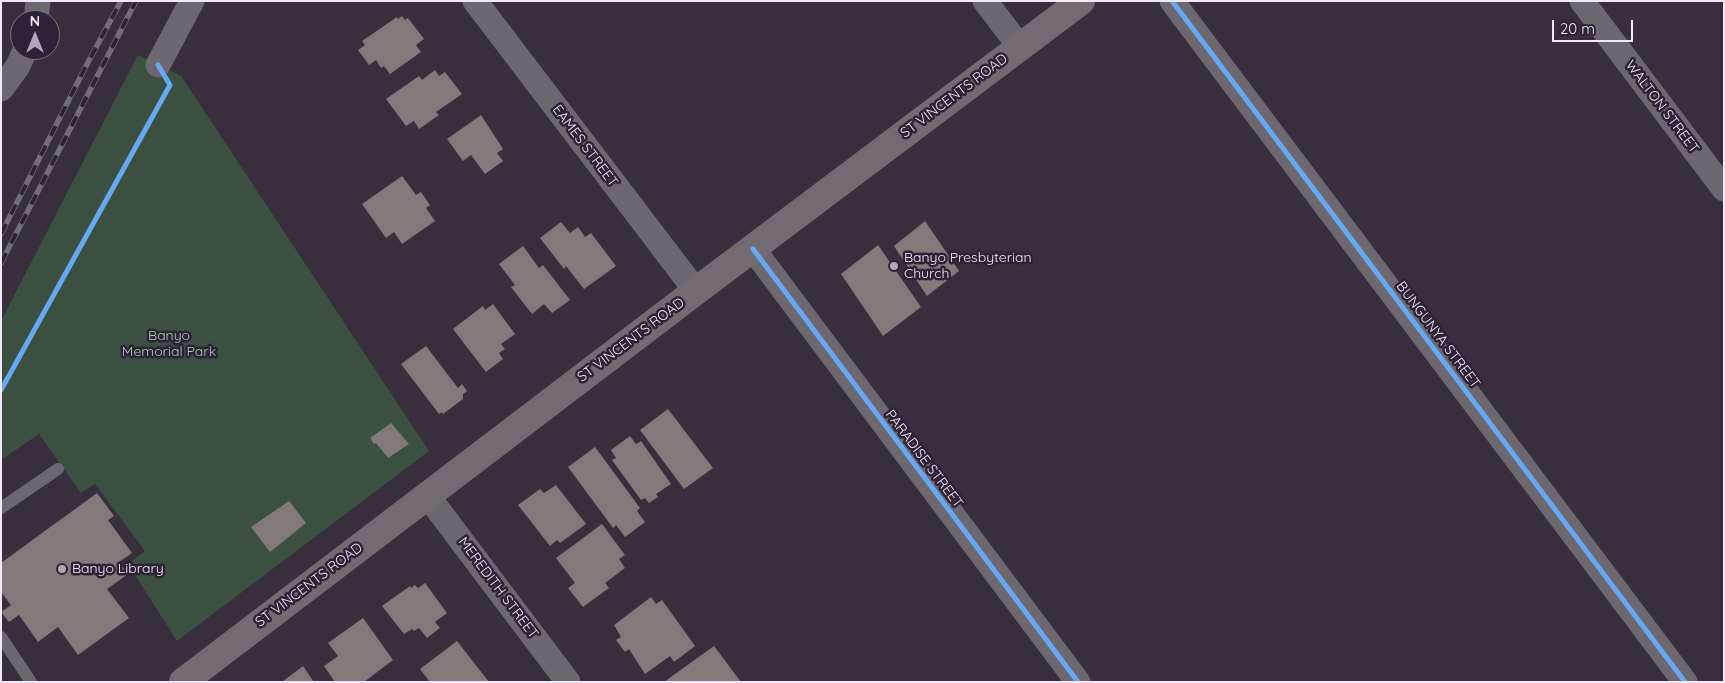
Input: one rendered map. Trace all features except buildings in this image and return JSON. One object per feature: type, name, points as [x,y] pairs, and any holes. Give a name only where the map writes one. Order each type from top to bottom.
[{"type":"main road","name":"ST VINCENTS ROAD","points":[[183,682],[426,495],[1081,1]]},
{"type":"street","points":[[158,65],[192,1]]},
{"type":"street","name":"EAMES STREET","points":[[475,1],[696,291]]},
{"type":"street","points":[[985,1],[1020,47]]},
{"type":"street","name":"BUNGUNYA STREET","points":[[1172,1],[1685,682]]},
{"type":"street","name":"WALTON STREET","points":[[1582,1],[1724,189]]},
{"type":"street","points":[[1,89],[21,60]]},
{"type":"street","name":"PARADISE STREET","points":[[753,249],[1078,682]]},
{"type":"street","name":"MEREDITH STREET","points":[[426,495],[568,682]]},
{"type":"lane","points":[[1,508],[58,469]]},
{"type":"lane","points":[[1,637],[32,682]]},
{"type":"green space","name":"Banyo Memorial Park","points":[[138,55],[181,76],[429,451],[177,641],[128,564],[145,551],[95,484],[81,493],[39,434],[4,458],[1,456],[1,321]]},
{"type":"railway","points":[[1,234],[121,1]]},
{"type":"railway","points":[[1,263],[136,1]]},
{"type":"cycle path","points":[[1172,1],[1685,682]]},
{"type":"cycle path","points":[[1,390],[170,85],[158,65]]},
{"type":"cycle path","points":[[753,249],[1078,682]]},
{"type":"place","name":"Banyo Presbyterian Church","points":[[894,266]]},
{"type":"place","name":"Banyo Library","points":[[62,569]]}]
